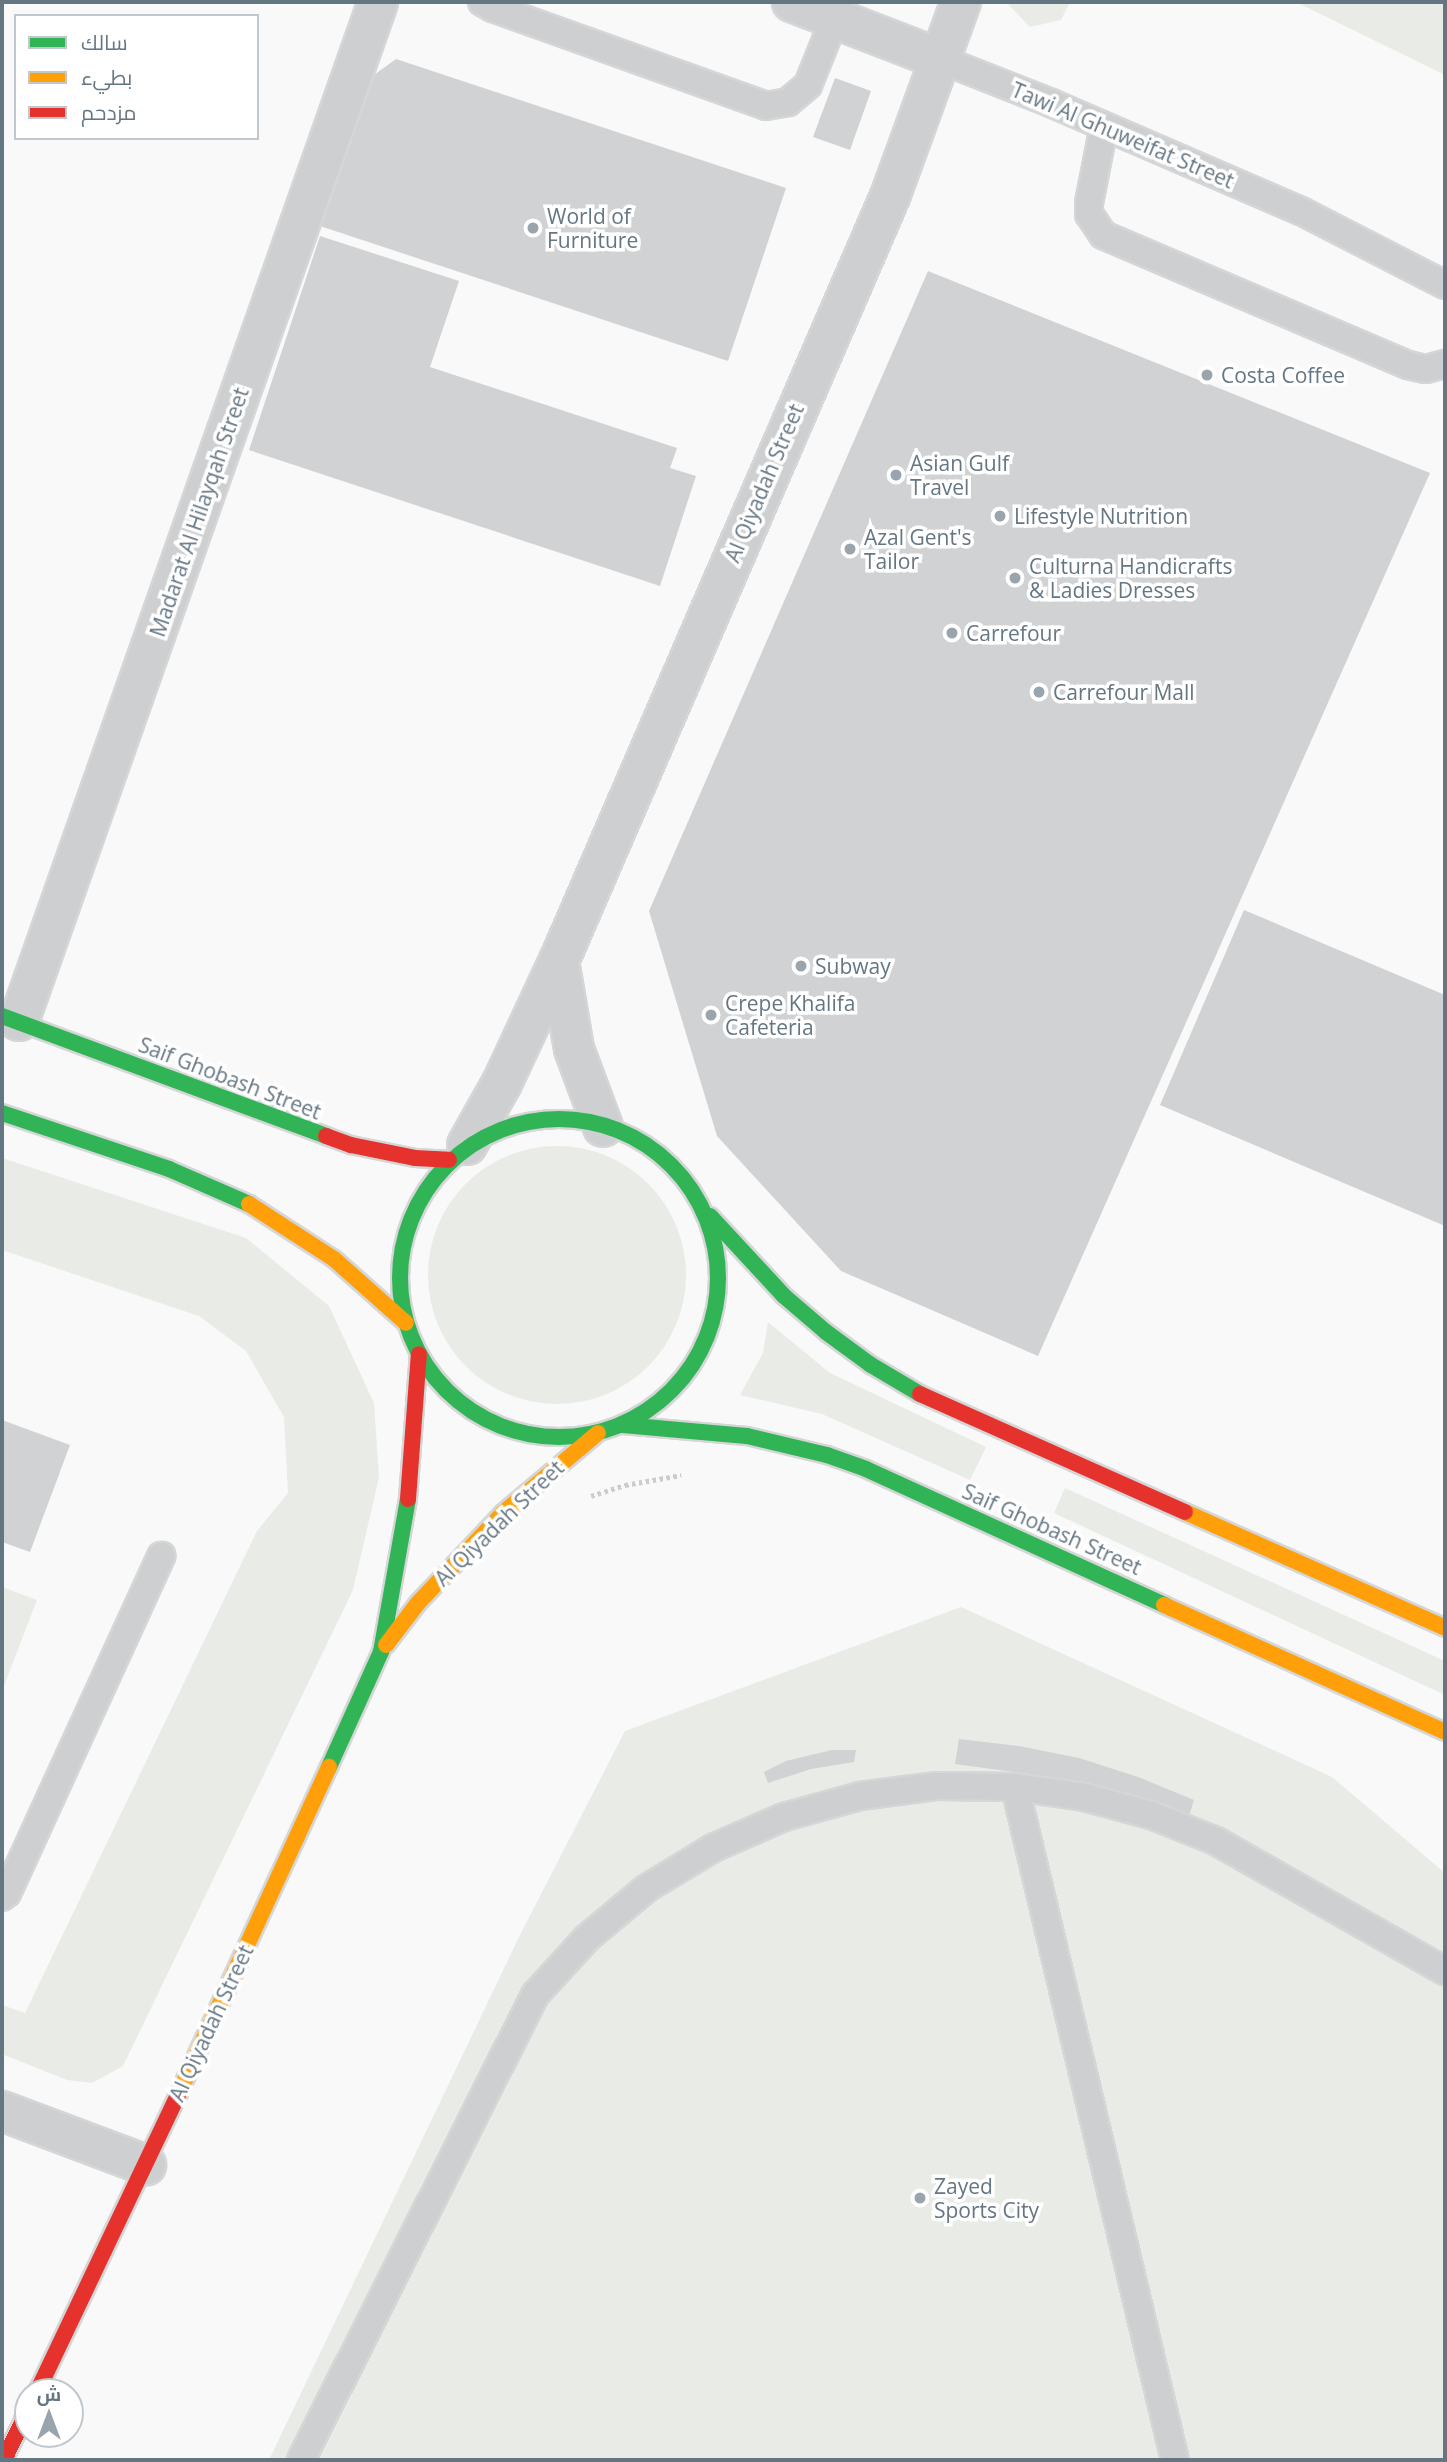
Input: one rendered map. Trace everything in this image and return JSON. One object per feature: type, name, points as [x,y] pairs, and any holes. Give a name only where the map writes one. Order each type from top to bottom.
[{"type":"street","name":"Madarat Al Hilayqah Street","points":[[10,1019],[378,2]]},
{"type":"street","name":"Tawi Al Ghuweifat Street","points":[[792,2],[942,61]]},
{"type":"street","name":"Al Qiyadah Street","points":[[458,1152],[502,1083],[559,961],[891,194],[942,61],[961,2]]},
{"type":"street","points":[[559,961],[574,1049],[603,1127]]},
{"type":"street","name":"Saif Ghobash Street","points":[[10,1019],[340,1141],[383,1153],[458,1152]]},
{"type":"street","points":[[2,1113],[169,1169],[255,1207],[334,1259],[406,1323]]},
{"type":"street","points":[[708,1213],[717,1248],[719,1283],[713,1318],[700,1351],[680,1381],[654,1406],[623,1425],[598,1433],[556,1437],[514,1431],[476,1414],[444,1387],[419,1354],[406,1323],[400,1293],[399,1264],[404,1236],[414,1208],[458,1152],[500,1130],[533,1122],[569,1120],[603,1127],[635,1139],[665,1159],[689,1184],[708,1213],[784,1296],[871,1364],[919,1393],[1445,1628]]},
{"type":"street","name":"Al Qiyadah Street","points":[[381,1652],[408,1504],[419,1354]]},
{"type":"street","name":"Saif Ghobash Street","points":[[623,1425],[747,1436],[787,1444],[866,1469],[1445,1732]]},
{"type":"street","name":"Al Qiyadah Street","points":[[44,2378],[146,2165],[381,1652],[418,1603],[468,1548],[549,1472],[598,1433]]},
{"type":"street","points":[[2,2111],[146,2165]]},
{"type":"street","points":[[4,2460],[14,2439]]},
{"type":"lane","points":[[482,2],[766,106],[788,102],[808,85],[835,18]]},
{"type":"lane","name":"Tawi Al Ghuweifat Street","points":[[942,61],[1104,126],[1301,211],[1445,285]]},
{"type":"lane","points":[[1104,126],[1089,203],[1089,214],[1103,235],[1408,365],[1426,369],[1445,364]]},
{"type":"lane","points":[[2,1897],[7,1893],[161,1556]]},
{"type":"lane","points":[[301,2460],[535,1995],[587,1938],[647,1888],[713,1848],[784,1817],[860,1796],[937,1786],[1015,1787],[1084,1797],[1151,1815],[1216,1841],[1445,1971]]},
{"type":"lane","points":[[1015,1787],[1175,2460]]},
{"type":"path","points":[[582,1499],[625,1485],[683,1475]]},
{"type":"shaded area","points":[[1006,2],[1070,2],[1061,20],[1030,27]]},
{"type":"shaded area","points":[[1296,2],[1445,2],[1445,75]]},
{"type":"shaded area","points":[[544,1146],[570,1146],[595,1151],[618,1161],[639,1175],[657,1193],[671,1214],[681,1237],[686,1275],[681,1313],[671,1336],[657,1357],[639,1375],[618,1389],[595,1399],[570,1404],[544,1404],[519,1399],[496,1389],[475,1375],[457,1357],[443,1336],[433,1313],[428,1288],[428,1262],[433,1237],[443,1214],[457,1193],[475,1175],[496,1161],[519,1151]]},
{"type":"shaded area","points":[[2,1158],[246,1238],[329,1306],[374,1403],[379,1477],[353,1590],[123,2066],[92,2083],[67,2080],[2,2054],[2,2005],[25,2013],[257,1531],[288,1493],[284,1417],[246,1351],[199,1316],[2,1250]]},
{"type":"shaded area","points":[[768,1322],[830,1373],[986,1447],[970,1480],[822,1414],[740,1395],[763,1353]]},
{"type":"shaded area","points":[[1065,1488],[1445,1661],[1445,1695],[1054,1513]]},
{"type":"shaded area","points":[[2,1587],[37,1600],[2,1691]]},
{"type":"shaded area","name":"Zayed Sports City","points":[[961,1607],[1332,1777],[1445,1873],[1445,2460],[269,2460],[519,1937],[625,1731]]},
{"type":"building","points":[[396,59],[786,188],[728,361],[311,223],[356,88]]},
{"type":"building","points":[[835,78],[871,91],[850,150],[813,137]]},
{"type":"building","points":[[320,236],[459,281],[430,367],[677,448],[670,468],[696,476],[660,586],[249,450]]},
{"type":"building","name":"Carrefour Mall","points":[[928,271],[1430,473],[1038,1356],[841,1271],[717,1136],[649,911]]},
{"type":"building","points":[[1244,910],[1445,995],[1445,1226],[1160,1105]]},
{"type":"building","points":[[2,1420],[70,1445],[30,1552],[2,1542]]},
{"type":"building","points":[[959,1739],[1019,1746],[1079,1758],[1138,1777],[1194,1800],[1187,1822],[1097,1789],[1050,1777],[955,1764]]},
{"type":"building","points":[[832,1750],[856,1750],[854,1762],[811,1769],[768,1783],[764,1772],[786,1761]]},
{"type":"traffic: fast","points":[[2,1016],[326,1136]]},
{"type":"traffic: fast","points":[[2,1113],[169,1169],[249,1204]]},
{"type":"traffic: fast","points":[[559,1119],[590,1122],[620,1131],[660,1155],[682,1177],[706,1217],[715,1247],[718,1278],[715,1309],[706,1339],[682,1379],[660,1401],[620,1425],[590,1434],[559,1437],[528,1434],[498,1425],[458,1401],[436,1379],[412,1339],[403,1309],[400,1278],[403,1247],[412,1217],[436,1177],[458,1155],[498,1131],[528,1122],[559,1119]]},
{"type":"traffic: fast","points":[[710,1216],[784,1296],[826,1332],[871,1365],[920,1394]]},
{"type":"traffic: fast","points":[[623,1425],[747,1436],[827,1455],[866,1469],[1164,1605]]},
{"type":"traffic: fast","points":[[329,1767],[381,1652],[408,1499]]},
{"type":"traffic: slow","points":[[249,1204],[334,1259],[406,1323]]},
{"type":"traffic: slow","points":[[386,1645],[418,1603],[503,1513],[598,1433]]},
{"type":"traffic: slow","points":[[1185,1512],[1445,1628]]},
{"type":"traffic: slow","points":[[1164,1605],[1445,1732]]},
{"type":"traffic: slow","points":[[179,2093],[329,1767]]},
{"type":"traffic: jam","points":[[326,1136],[351,1145],[415,1158],[449,1160]]},
{"type":"traffic: jam","points":[[408,1499],[419,1354]]},
{"type":"traffic: jam","points":[[920,1394],[1185,1512]]},
{"type":"traffic: jam","points":[[44,2378],[179,2093]]},
{"type":"traffic: jam","points":[[4,2460],[14,2439]]},
{"type":"place","name":"World of Furniture","points":[[533,228]]},
{"type":"place","name":"Costa Coffee","points":[[1207,375]]},
{"type":"place","name":"Asian Gulf Travel","points":[[896,475]]},
{"type":"place","name":"Lifestyle Nutrition","points":[[1000,516]]},
{"type":"place","name":"Azal Gent's Tailor","points":[[850,549]]},
{"type":"place","name":"Culturna Handicrafts & Ladies Dresses","points":[[1015,578]]},
{"type":"place","name":"Carrefour","points":[[952,633]]},
{"type":"place","name":"Carrefour Mall","points":[[1039,692]]},
{"type":"place","name":"Subway","points":[[801,966]]},
{"type":"place","name":"Crepe Khalifa Cafeteria","points":[[711,1015]]},
{"type":"place","name":"Zayed Sports City","points":[[920,2198]]}]
